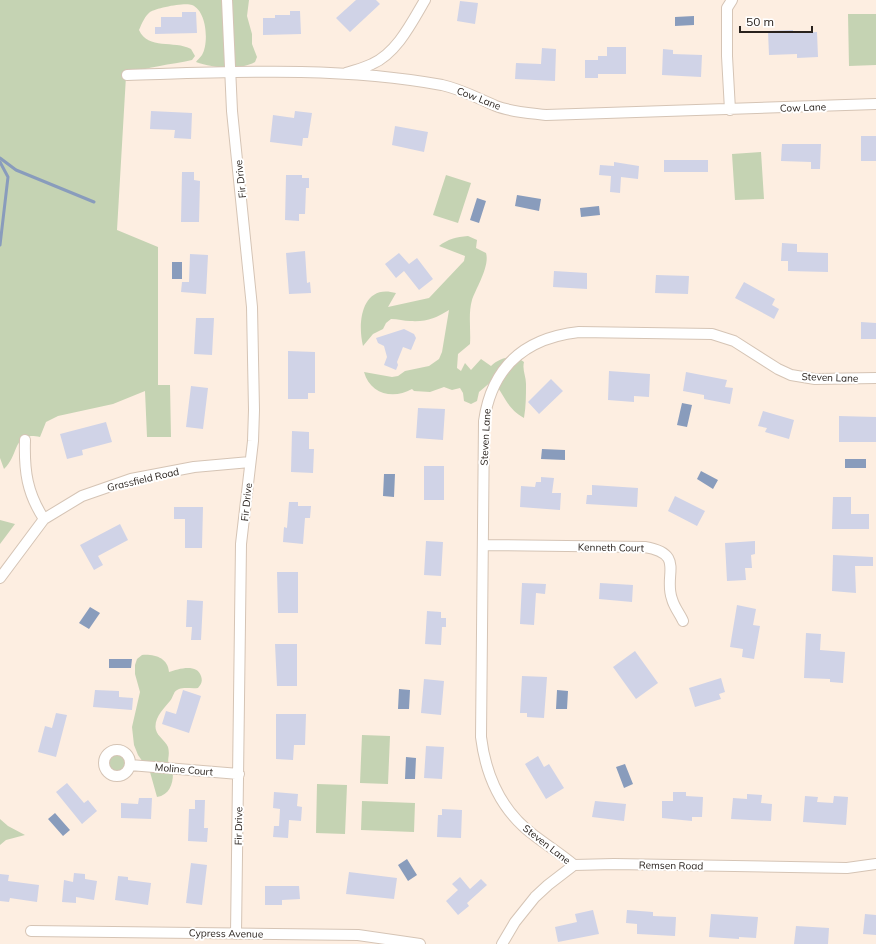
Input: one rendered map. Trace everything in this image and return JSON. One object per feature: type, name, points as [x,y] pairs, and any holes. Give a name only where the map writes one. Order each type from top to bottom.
[{"type":"street","points":[[227,0],[229,72]]},
{"type":"street","points":[[342,74],[374,64],[391,50],[410,27],[425,0]]},
{"type":"street","points":[[730,110],[727,56],[727,8],[732,0]]},
{"type":"street","name":"Cow Lane","points":[[127,75],[229,72],[342,74],[442,85],[459,89],[497,106],[519,112],[546,115],[876,104]]},
{"type":"street","name":"Fir Drive","points":[[229,72],[252,307],[254,410],[241,544],[236,934]]},
{"type":"street","name":"Steven Lane","points":[[574,865],[554,849],[534,836],[516,819],[496,792],[488,772],[481,737],[484,421],[487,404],[498,378],[517,356],[536,343],[558,335],[580,332],[712,334],[734,341],[778,369],[791,375],[815,378],[876,378]]},
{"type":"street","points":[[25,440],[24,457],[28,489],[34,504],[44,519]]},
{"type":"street","name":"Grassfield Road","points":[[0,578],[44,519],[82,496],[131,479],[194,467],[250,462]]},
{"type":"street","name":"Kenneth Court","points":[[483,545],[645,547],[656,549],[667,557],[670,565],[671,599],[683,621]]},
{"type":"street","name":"Moline Court","points":[[130,765],[239,774]]},
{"type":"street","name":"Remsen Road","points":[[574,865],[614,864],[847,868],[876,864]]},
{"type":"street","points":[[502,944],[515,922],[535,897],[574,865]]},
{"type":"street","name":"Cypress Avenue","points":[[31,930],[358,935],[420,944]]},
{"type":"green space","points":[[0,0],[249,0],[247,16],[252,34],[252,44],[257,57],[255,62],[241,67],[226,68],[196,62],[202,55],[206,43],[204,20],[197,8],[192,5],[177,5],[150,12],[139,30],[143,36],[149,40],[162,44],[184,46],[191,49],[195,56],[192,60],[150,68],[126,76],[117,230],[158,247],[158,385],[170,385],[171,437],[147,437],[145,391],[113,404],[58,416],[46,422],[40,437],[25,437],[21,441],[4,469],[0,458]]},
{"type":"green space","points":[[848,14],[876,14],[876,65],[849,66]]},
{"type":"green space","points":[[761,152],[764,199],[735,200],[732,154]]},
{"type":"green space","points":[[446,175],[471,183],[458,223],[433,215]]},
{"type":"green space","points":[[468,236],[477,240],[476,248],[486,253],[487,258],[482,277],[471,305],[470,344],[458,354],[457,368],[461,371],[465,363],[471,370],[481,359],[491,366],[499,360],[511,357],[524,362],[523,368],[526,384],[526,405],[524,418],[517,414],[509,405],[492,381],[479,392],[477,401],[471,404],[464,401],[463,393],[460,388],[452,390],[444,387],[430,392],[414,391],[412,389],[397,394],[383,393],[371,385],[364,372],[392,377],[398,376],[405,371],[429,366],[439,359],[442,352],[449,310],[426,320],[410,321],[391,319],[386,323],[383,329],[373,334],[363,346],[361,326],[364,307],[369,299],[376,294],[385,291],[396,293],[388,307],[429,298],[464,261],[465,256],[439,246],[452,239]]},
{"type":"green space","points":[[0,520],[15,524],[0,544]]},
{"type":"green space","points":[[142,655],[152,655],[160,658],[166,663],[169,672],[187,668],[196,669],[202,680],[198,688],[181,688],[177,690],[162,710],[156,722],[155,726],[158,735],[168,747],[168,762],[173,773],[170,789],[165,794],[157,797],[150,772],[138,755],[134,745],[132,727],[140,692],[135,674],[135,665],[137,659]]},
{"type":"green space","points":[[362,735],[390,736],[388,784],[360,783]]},
{"type":"green space","points":[[117,751],[125,754],[128,762],[125,770],[117,773],[109,770],[106,762],[109,754]]},
{"type":"green space","points":[[317,784],[347,785],[345,834],[316,833]]},
{"type":"green space","points":[[362,801],[415,803],[414,832],[361,830]]},
{"type":"green space","points":[[0,819],[8,826],[25,835],[6,840],[0,845]]},
{"type":"water","points":[[694,16],[694,25],[675,26],[675,17]]},
{"type":"water","points":[[517,195],[541,199],[539,211],[515,206]]},
{"type":"water","points":[[477,198],[486,201],[479,223],[470,220]]},
{"type":"water","points":[[599,206],[600,215],[581,217],[580,208]]},
{"type":"water","points":[[172,262],[182,262],[182,279],[172,279]]},
{"type":"water","points":[[682,403],[692,405],[687,427],[677,425]]},
{"type":"water","points":[[542,449],[565,450],[565,460],[541,459]]},
{"type":"water","points":[[845,459],[866,459],[866,468],[845,468]]},
{"type":"water","points":[[701,471],[718,480],[713,489],[697,479]]},
{"type":"water","points":[[384,474],[395,474],[394,497],[383,496]]},
{"type":"water","points":[[90,607],[100,613],[89,629],[79,623]]},
{"type":"water","points":[[109,659],[132,659],[131,668],[109,668]]},
{"type":"water","points":[[399,689],[410,690],[409,709],[398,709]]},
{"type":"water","points":[[557,690],[568,691],[567,709],[556,709]]},
{"type":"water","points":[[406,757],[416,758],[415,779],[405,779]]},
{"type":"water","points":[[625,764],[633,784],[624,788],[616,767]]},
{"type":"water","points":[[55,813],[70,830],[63,836],[48,819]]},
{"type":"water","points":[[407,859],[417,875],[408,881],[398,865]]},
{"type":"building","points":[[356,0],[376,0],[380,4],[350,32],[336,18]]},
{"type":"building","points":[[460,1],[478,3],[475,24],[457,21]]},
{"type":"building","points":[[290,11],[300,11],[301,34],[263,35],[263,18],[275,18],[275,15],[290,15]]},
{"type":"building","points":[[182,12],[196,12],[197,33],[155,34],[155,27],[161,27],[161,17],[182,17]]},
{"type":"building","points":[[793,30],[793,33],[817,32],[818,57],[797,58],[797,54],[769,55],[768,31]]},
{"type":"building","points":[[607,47],[626,47],[626,74],[598,74],[598,78],[585,78],[585,60],[598,60],[598,56],[607,56]]},
{"type":"building","points":[[542,48],[556,49],[555,81],[515,79],[516,63],[541,64]]},
{"type":"building","points":[[663,49],[673,50],[673,54],[702,55],[701,77],[662,75]]},
{"type":"building","points":[[151,111],[192,113],[191,139],[174,138],[175,130],[150,129]]},
{"type":"building","points":[[295,111],[312,113],[308,138],[303,138],[302,146],[270,142],[273,115],[294,118]]},
{"type":"building","points":[[395,126],[428,132],[424,152],[392,145]]},
{"type":"building","points":[[861,136],[876,136],[876,161],[861,161]]},
{"type":"building","points":[[782,144],[821,144],[820,169],[811,169],[811,162],[781,161]]},
{"type":"building","points":[[664,160],[708,160],[708,172],[664,172]]},
{"type":"building","points":[[614,162],[639,166],[638,179],[621,177],[620,193],[610,192],[611,176],[599,175],[600,165],[614,166]]},
{"type":"building","points":[[182,172],[194,172],[194,180],[200,181],[199,222],[181,222]]},
{"type":"building","points":[[286,175],[302,175],[302,178],[309,178],[309,188],[306,188],[305,214],[299,214],[299,221],[285,220]]},
{"type":"building","points":[[782,243],[797,244],[797,252],[828,253],[828,272],[788,271],[788,261],[781,261]]},
{"type":"building","points":[[305,251],[307,283],[310,282],[311,293],[289,294],[286,253]]},
{"type":"building","points":[[399,253],[409,264],[417,258],[433,279],[419,290],[404,271],[396,278],[385,264]]},
{"type":"building","points":[[190,254],[208,255],[206,294],[181,292],[182,282],[189,282]]},
{"type":"building","points":[[554,271],[587,273],[587,289],[553,287]]},
{"type":"building","points":[[656,275],[689,276],[688,294],[655,293]]},
{"type":"building","points":[[744,282],[775,299],[772,305],[779,309],[774,319],[735,298]]},
{"type":"building","points":[[196,318],[214,318],[212,355],[194,354]]},
{"type":"building","points":[[861,322],[876,323],[876,339],[861,339]]},
{"type":"building","points":[[404,329],[414,334],[416,338],[411,350],[403,347],[397,362],[398,365],[396,370],[384,365],[387,357],[384,346],[378,343],[376,338]]},
{"type":"building","points":[[288,351],[315,352],[315,393],[308,393],[308,399],[288,399]]},
{"type":"building","points":[[609,371],[650,374],[649,397],[634,396],[634,402],[608,400]]},
{"type":"building","points":[[686,372],[727,380],[725,387],[733,388],[730,404],[704,399],[704,395],[683,391]]},
{"type":"building","points":[[551,379],[563,391],[539,414],[528,402]]},
{"type":"building","points":[[191,386],[208,388],[203,429],[186,427]]},
{"type":"building","points":[[418,408],[445,409],[443,440],[416,438]]},
{"type":"building","points":[[763,411],[794,420],[789,439],[765,432],[767,428],[758,426]]},
{"type":"building","points":[[839,416],[876,417],[876,442],[839,442]]},
{"type":"building","points":[[106,422],[112,442],[82,450],[83,455],[67,459],[60,434]]},
{"type":"building","points":[[292,431],[309,432],[309,449],[314,449],[313,473],[291,472]]},
{"type":"building","points":[[424,466],[444,466],[444,500],[424,500]]},
{"type":"building","points":[[541,477],[554,478],[552,493],[561,493],[560,510],[520,507],[521,486],[535,487],[536,482],[541,482]]},
{"type":"building","points":[[592,485],[638,488],[637,507],[586,504],[587,495],[592,495]]},
{"type":"building","points":[[675,496],[705,511],[697,526],[668,511]]},
{"type":"building","points":[[833,497],[851,497],[851,514],[869,514],[869,529],[832,529]]},
{"type":"building","points":[[289,502],[298,502],[298,506],[311,506],[310,518],[305,518],[303,544],[283,542],[284,527],[287,528]]},
{"type":"building","points":[[174,507],[203,507],[202,548],[185,548],[185,519],[174,519]]},
{"type":"building","points":[[120,524],[128,540],[98,556],[103,565],[94,570],[80,545]]},
{"type":"building","points":[[426,541],[443,542],[441,576],[424,575]]},
{"type":"building","points":[[755,541],[755,554],[751,555],[752,568],[745,568],[746,580],[727,581],[725,543]]},
{"type":"building","points":[[833,555],[873,557],[873,566],[855,566],[856,593],[832,591]]},
{"type":"building","points":[[277,572],[298,572],[298,613],[278,613]]},
{"type":"building","points":[[522,583],[546,584],[545,594],[536,593],[534,625],[520,624]]},
{"type":"building","points":[[600,583],[633,585],[632,602],[599,599]]},
{"type":"building","points":[[187,600],[203,601],[201,640],[191,640],[192,627],[186,627]]},
{"type":"building","points":[[737,605],[756,609],[753,625],[760,626],[754,659],[742,657],[743,649],[730,647]]},
{"type":"building","points":[[427,611],[441,612],[441,618],[446,618],[446,627],[442,627],[441,645],[425,644]]},
{"type":"building","points":[[806,633],[821,634],[820,650],[845,652],[843,683],[830,682],[830,679],[804,678]]},
{"type":"building","points":[[275,644],[297,644],[297,686],[277,686]]},
{"type":"building","points":[[635,651],[658,683],[636,699],[613,667]]},
{"type":"building","points":[[522,676],[547,677],[544,718],[527,717],[527,713],[520,713]]},
{"type":"building","points":[[721,678],[725,692],[719,694],[721,699],[695,707],[689,688]]},
{"type":"building","points":[[424,679],[444,681],[441,715],[421,713]]},
{"type":"building","points":[[95,690],[119,691],[119,697],[133,698],[132,710],[93,707]]},
{"type":"building","points":[[183,690],[201,696],[189,733],[162,724],[166,711],[176,714]]},
{"type":"building","points":[[56,713],[67,715],[56,757],[38,752],[45,726],[52,728]]},
{"type":"building","points":[[276,714],[306,714],[305,745],[294,745],[293,760],[276,759]]},
{"type":"building","points":[[426,746],[444,747],[442,779],[424,778]]},
{"type":"building","points":[[538,756],[544,767],[549,764],[564,788],[546,799],[525,764]]},
{"type":"building","points":[[67,783],[84,803],[88,800],[97,811],[82,824],[56,792]]},
{"type":"building","points":[[274,792],[298,794],[297,806],[302,807],[301,821],[289,820],[288,838],[273,837],[274,826],[279,826],[280,809],[273,808]]},
{"type":"building","points":[[673,792],[686,792],[686,796],[703,797],[702,817],[692,817],[692,821],[662,818],[662,801],[673,801]]},
{"type":"building","points":[[747,794],[762,795],[761,803],[772,804],[771,821],[731,819],[733,798],[747,799]]},
{"type":"building","points":[[805,796],[818,797],[817,802],[833,803],[834,796],[848,797],[846,825],[803,822]]},
{"type":"building","points":[[139,798],[152,798],[151,819],[121,818],[121,803],[138,804]]},
{"type":"building","points":[[195,800],[205,800],[204,828],[208,828],[207,842],[188,841],[189,809],[195,809]]},
{"type":"building","points":[[595,801],[626,804],[624,821],[592,817]]},
{"type":"building","points":[[442,809],[462,810],[461,838],[437,837],[438,815],[442,815]]},
{"type":"building","points":[[191,863],[207,865],[202,905],[186,903]]},
{"type":"building","points":[[349,872],[397,878],[394,899],[346,894]]},
{"type":"building","points":[[74,873],[85,874],[85,879],[97,881],[94,900],[76,897],[76,903],[62,902],[64,880],[73,882]]},
{"type":"building","points":[[0,874],[9,875],[8,881],[39,885],[37,902],[10,898],[9,902],[0,901]]},
{"type":"building","points":[[118,876],[128,877],[128,880],[151,883],[148,905],[115,900]]},
{"type":"building","points":[[460,877],[470,889],[481,879],[487,885],[467,903],[469,906],[458,915],[446,901],[458,890],[452,884]]},
{"type":"building","points":[[265,886],[299,886],[300,899],[282,900],[282,905],[265,905]]},
{"type":"building","points":[[593,910],[599,934],[558,942],[555,927],[577,922],[575,914]]},
{"type":"building","points":[[627,910],[653,912],[653,916],[676,917],[675,936],[637,934],[637,924],[626,923]]},
{"type":"building","points":[[711,914],[758,917],[756,938],[739,937],[739,939],[709,937]]},
{"type":"building","points":[[865,914],[876,915],[876,935],[863,934]]},
{"type":"building","points":[[796,926],[829,928],[828,944],[794,944]]},
{"type":"waterway","points":[[0,158],[16,170],[94,202]]},
{"type":"waterway","points":[[0,162],[8,177],[0,245]]}]
